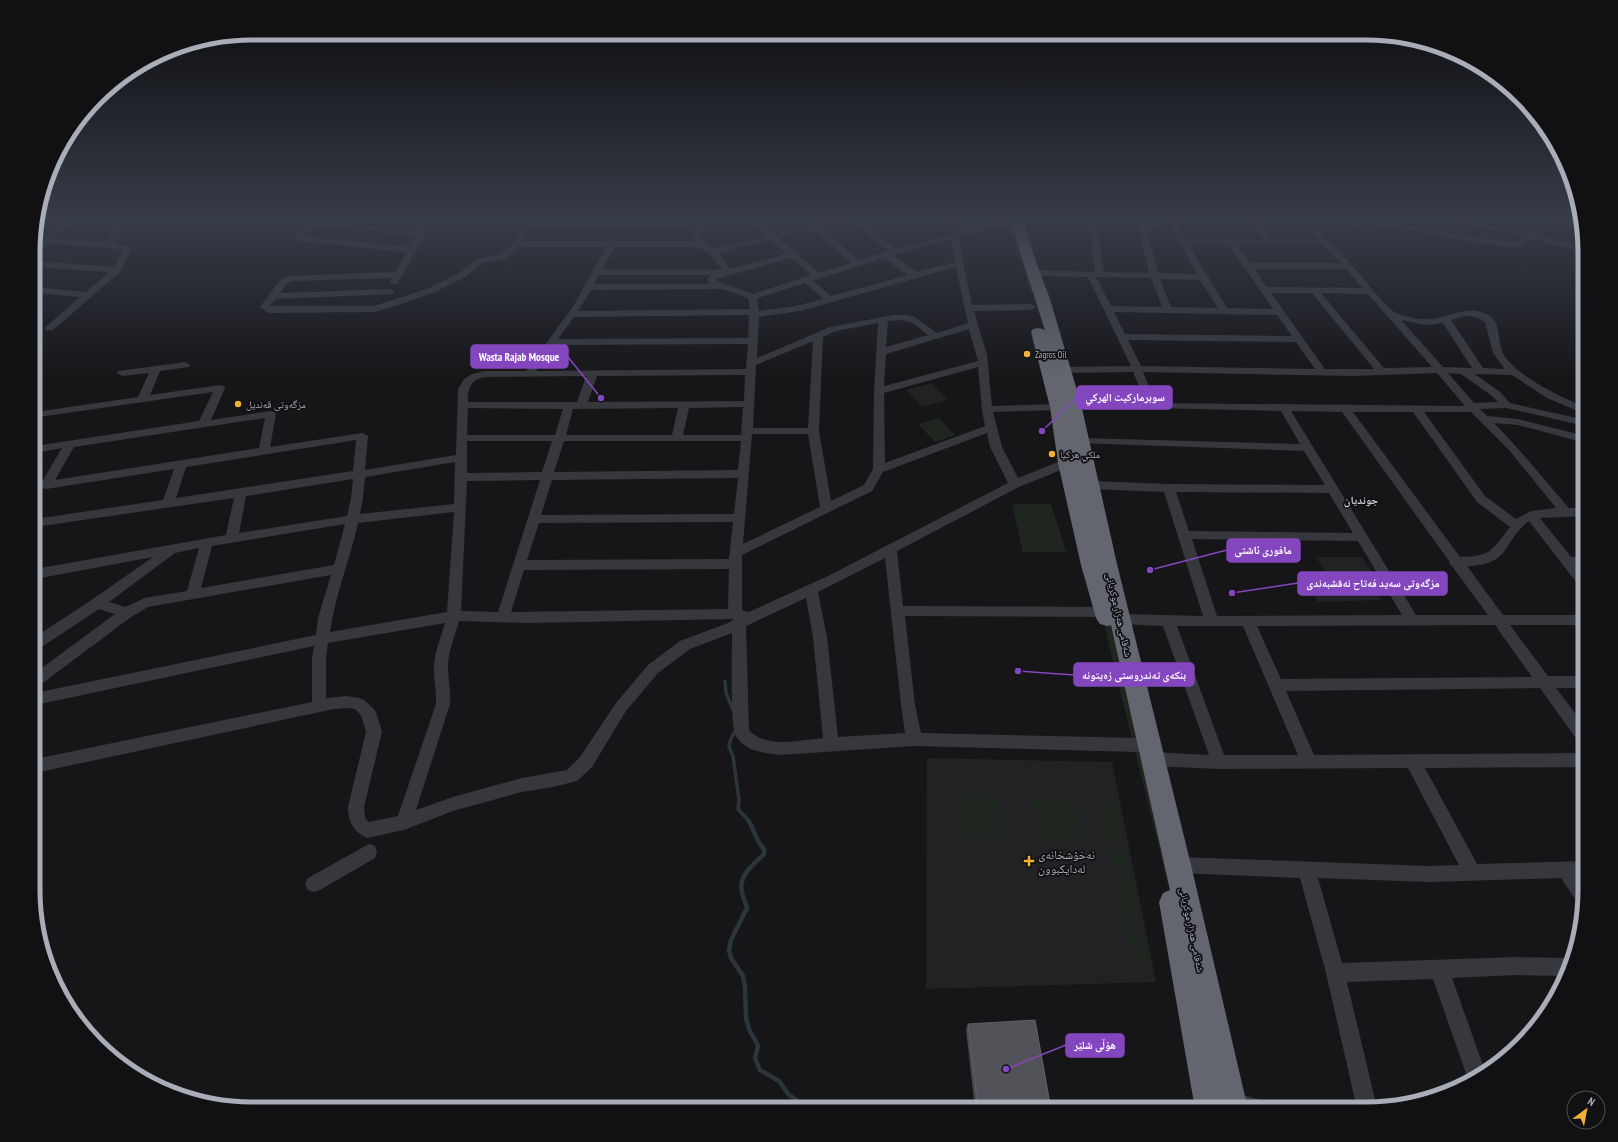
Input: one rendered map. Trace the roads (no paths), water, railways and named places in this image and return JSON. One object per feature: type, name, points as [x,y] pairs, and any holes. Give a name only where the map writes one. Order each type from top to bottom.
[{"type":"highway","name":"شەقامی ھەژار موکریانی","points":[[1024,270],[1063,370],[1067,463],[1099,564],[1113,616],[1145,752],[1163,846],[1223,1102]]},
{"type":"highway","name":"شەقامی ھەژار موکریانی","points":[[1032,270],[1035,302],[1065,405],[1081,441],[1092,485],[1099,564]]},
{"type":"highway","name":"شەقامی ھەژار موکریانی","points":[[1145,752],[1178,865],[1223,1102]]},
{"type":"street","points":[[50,328],[117,270]]},
{"type":"street","points":[[382,307],[400,270]]},
{"type":"street","points":[[398,274],[291,278],[283,282],[264,307],[269,310],[374,309],[432,290],[451,281],[467,270]]},
{"type":"street","points":[[737,270],[714,276],[711,279],[713,283],[722,287],[754,297],[836,270]]},
{"type":"street","points":[[810,270],[817,276]]},
{"type":"street","points":[[909,270],[916,276]]},
{"type":"street","points":[[572,314],[754,314],[797,309],[935,270]]},
{"type":"street","points":[[960,270],[967,304],[983,363],[987,410],[991,428],[996,447],[1015,484]]},
{"type":"street","points":[[1095,270],[1095,275],[1109,309],[1137,368],[1152,405]]},
{"type":"street","points":[[1153,270],[1168,310]]},
{"type":"street","points":[[1199,270],[1224,312]]},
{"type":"street","points":[[1251,270],[1322,372]]},
{"type":"street","points":[[1352,270],[1440,371],[1513,448],[1537,479],[1566,512]]},
{"type":"street","points":[[529,373],[572,314],[597,272],[727,273]]},
{"type":"street","points":[[1033,273],[1202,277]]},
{"type":"street","points":[[806,279],[830,300]]},
{"type":"street","points":[[588,288],[722,287]]},
{"type":"street","points":[[1264,290],[1370,291]]},
{"type":"street","points":[[1314,290],[1381,371]]},
{"type":"street","points":[[40,291],[88,295]]},
{"type":"street","points":[[272,296],[390,292]]},
{"type":"street","points":[[754,297],[752,299],[754,314],[744,474],[735,559],[741,618],[741,732],[748,740],[760,746],[779,748],[914,739],[1145,752],[1219,762],[1578,760]]},
{"type":"street","points":[[969,308],[1035,302]]},
{"type":"street","points":[[1109,309],[1280,312]]},
{"type":"street","points":[[1390,314],[1420,322],[1446,320],[1464,312],[1488,318],[1492,324],[1496,347],[1500,357],[1537,389],[1578,408]]},
{"type":"street","points":[[404,822],[443,704],[444,692],[441,667],[443,653],[454,616],[460,507],[463,389],[468,381],[476,376],[529,373],[751,368],[833,330],[900,316],[908,317],[914,320],[935,336]]},
{"type":"street","points":[[519,565],[735,559],[826,509],[868,488],[880,469],[879,391],[883,319]]},
{"type":"street","points":[[1446,320],[1479,370]]},
{"type":"street","points":[[881,352],[973,325]]},
{"type":"street","points":[[818,336],[813,431],[826,509]]},
{"type":"street","points":[[1122,337],[1299,339]]},
{"type":"street","points":[[552,342],[752,341]]},
{"type":"street","points":[[879,391],[983,363]]},
{"type":"street","points":[[122,373],[185,364]]},
{"type":"street","points":[[143,398],[156,368]]},
{"type":"street","points":[[1063,370],[1137,368],[1322,372],[1479,370],[1516,372]]},
{"type":"street","points":[[1464,371],[1496,394],[1506,405]]},
{"type":"street","points":[[503,618],[559,438],[593,372]]},
{"type":"street","points":[[40,414],[220,388],[204,423]]},
{"type":"street","points":[[677,438],[684,404]]},
{"type":"street","points":[[463,405],[575,406],[748,404]]},
{"type":"street","points":[[987,410],[990,408],[1065,405],[1284,408],[1416,408],[1506,405],[1578,422]]},
{"type":"street","points":[[1284,408],[1412,620]]},
{"type":"street","points":[[1345,408],[1578,731]]},
{"type":"street","points":[[1416,408],[1481,499],[1517,526]]},
{"type":"street","points":[[40,448],[271,414],[264,451]]},
{"type":"street","points":[[1485,419],[1518,422],[1578,438]]},
{"type":"street","points":[[880,469],[991,428]]},
{"type":"street","points":[[462,438],[677,438],[813,431]]},
{"type":"street","points":[[71,443],[46,485],[362,436],[357,498],[353,519],[346,549],[325,618],[319,658],[319,706]]},
{"type":"street","points":[[1081,441],[1309,448]]},
{"type":"street","points":[[40,522],[241,493],[461,458]]},
{"type":"street","points":[[40,765],[319,706],[347,702],[359,704],[368,712],[374,732],[356,807],[356,819],[361,826],[367,830],[404,822],[453,804],[522,785],[571,776],[586,762],[621,707],[653,669],[685,645],[741,618],[765,611],[810,590],[1015,484],[1067,463]]},
{"type":"street","points":[[168,504],[181,464]]},
{"type":"street","points":[[460,477],[744,474]]},
{"type":"street","points":[[1092,485],[1169,488],[1334,489]]},
{"type":"street","points":[[1169,488],[1212,621]]},
{"type":"street","points":[[232,538],[241,493]]},
{"type":"street","points":[[40,573],[232,538],[353,519],[460,507]]},
{"type":"street","points":[[1455,562],[1489,558],[1495,553],[1517,526],[1531,515],[1578,512]]},
{"type":"street","points":[[1531,515],[1578,576]]},
{"type":"street","points":[[533,519],[739,518]]},
{"type":"street","points":[[1184,535],[1362,537]]},
{"type":"street","points":[[192,595],[207,543]]},
{"type":"street","points":[[890,549],[908,705],[914,739]]},
{"type":"street","points":[[40,641],[98,603],[172,550]]},
{"type":"street","points":[[1568,562],[1578,562]]},
{"type":"street","points":[[40,676],[126,612],[145,603],[339,569]]},
{"type":"street","points":[[40,579],[52,571]]},
{"type":"street","points":[[810,590],[820,637],[831,745]]},
{"type":"street","points":[[98,603],[126,612]]},
{"type":"street","points":[[897,611],[1113,616],[1168,621],[1578,620]]},
{"type":"street","points":[[40,697],[322,638],[454,616],[503,618],[741,618]]},
{"type":"street","points":[[1168,621],[1219,762]]},
{"type":"street","points":[[1248,621],[1309,762]]},
{"type":"street","points":[[1276,685],[1578,682]]},
{"type":"street","points":[[1413,761],[1472,872]]},
{"type":"street","points":[[314,884],[369,852]]},
{"type":"street","points":[[1178,865],[1430,874],[1578,868]]},
{"type":"street","points":[[1565,869],[1578,890]]},
{"type":"street","points":[[1307,870],[1335,973],[1365,1102]]},
{"type":"street","points":[[1335,973],[1517,966],[1564,967]]},
{"type":"street","points":[[1439,969],[1475,1072]]},
{"type":"waterway","points":[[725,681],[726,693],[734,712]]},
{"type":"waterway","points":[[736,729],[730,741],[729,747],[733,756],[739,800],[738,809],[749,821]]},
{"type":"waterway","points":[[748,820],[764,849],[764,854],[751,866],[742,881],[742,893],[747,908],[731,940],[729,950],[731,958],[743,976],[746,1018],[749,1029],[758,1046],[755,1058],[760,1070],[779,1081],[788,1094],[799,1102]]},
{"type":"place","name":"Zagros Oil","points":[[1027,354]]},
{"type":"place","name":"Wasta Rajab Mosque","points":[[601,398]]},
{"type":"place","name":"مزگەوتی قەندیل","points":[[238,404]]},
{"type":"place","name":"سوبرماركيت الهركي","points":[[1042,431]]},
{"type":"place","name":"ملكي هركيا","points":[[1052,454]]},
{"type":"place","name":"مافوری ئاشتی","points":[[1150,570]]},
{"type":"place","name":"مزگەوتی سەید فەتاح نەقشبەندی","points":[[1232,593]]},
{"type":"place","name":"بنکەی تەندروستی زەیتونە","points":[[1018,671]]},
{"type":"place","name":"نەخۆشخانەی لەدایکبوون","points":[[1029,861]]},
{"type":"place","name":"هۆڵی شلێر","points":[[1006,1069]]},
{"type":"district","name":"جوندیان","points":[[1361,500]]}]
